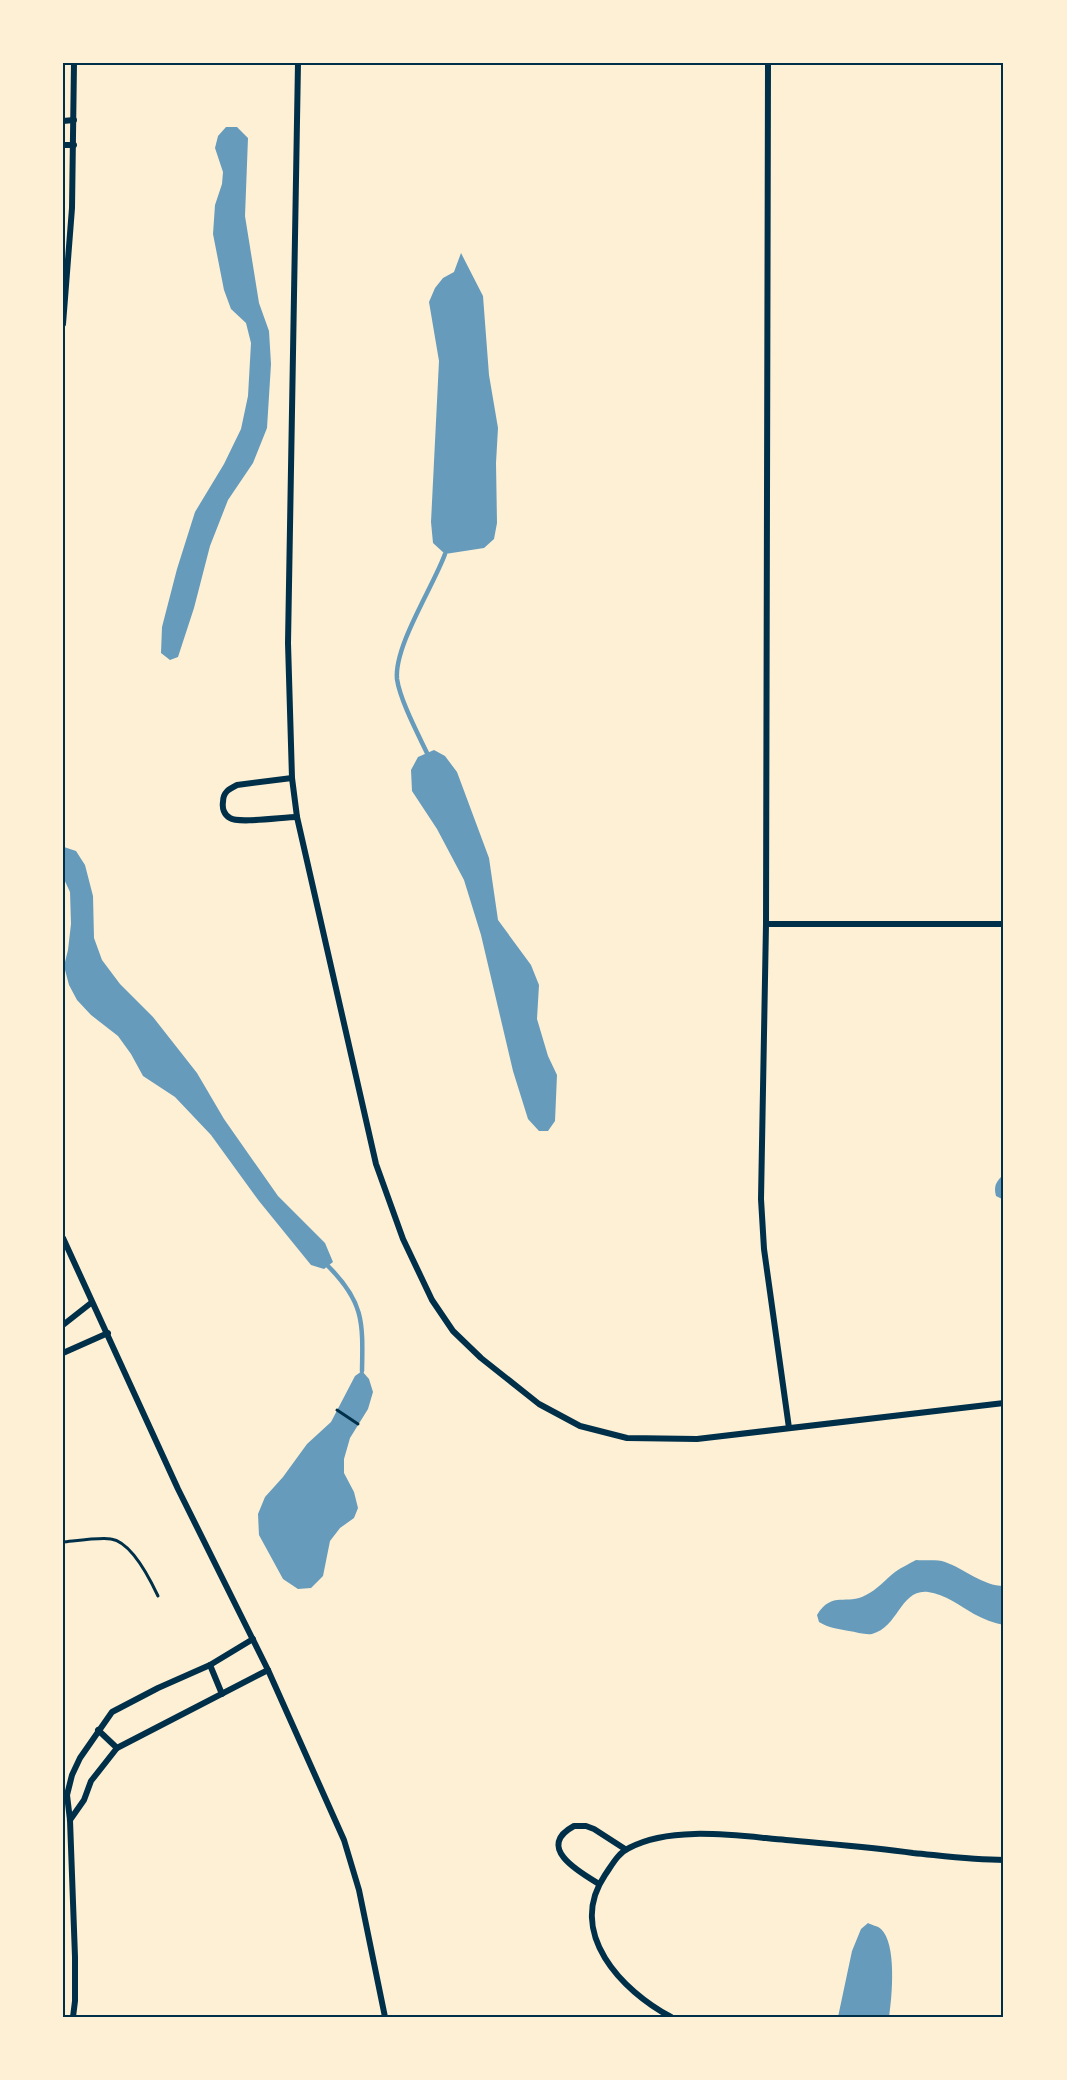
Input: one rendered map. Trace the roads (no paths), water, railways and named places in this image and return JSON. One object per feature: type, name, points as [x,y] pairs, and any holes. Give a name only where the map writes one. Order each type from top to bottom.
[{"type":"street","points":[[63,324],[74,145],[74,63]]},
{"type":"street","points":[[298,63],[288,643],[292,778],[297,817],[376,1164],[403,1239],[432,1300],[453,1330],[481,1358],[539,1404],[580,1426],[627,1438],[697,1439],[1004,1403]]},
{"type":"street","points":[[768,63],[766,924],[761,1199],[764,1249],[789,1428]]},
{"type":"street","points":[[63,121],[74,120]]},
{"type":"street","points":[[63,146],[74,145]]},
{"type":"street","points":[[292,778],[229,788],[224,795],[222,806],[225,814],[236,821],[297,817]]},
{"type":"street","points":[[766,924],[1004,924]]},
{"type":"street","points":[[63,1238],[178,1489],[254,1640],[344,1840],[359,1890],[385,2017]]},
{"type":"street","points":[[63,1325],[91,1303]]},
{"type":"street","points":[[63,1353],[108,1333]]},
{"type":"street","points":[[73,2017],[75,1957],[67,1795],[72,1775],[80,1758],[112,1712],[210,1665],[254,1640]]},
{"type":"street","points":[[210,1665],[222,1694]]},
{"type":"street","points":[[70,1820],[84,1800],[92,1782],[117,1748],[268,1670]]},
{"type":"street","points":[[98,1730],[117,1748]]},
{"type":"street","points":[[599,1884],[561,1857],[558,1849],[563,1835],[574,1826],[586,1826],[626,1849]]},
{"type":"street","points":[[671,2017],[654,2008],[630,1989],[601,1952],[595,1938],[594,1900],[599,1884],[616,1858],[626,1849],[648,1840],[695,1835],[752,1837],[913,1852],[957,1859],[1004,1860]]},
{"type":"lane","points":[[63,1542],[112,1538],[127,1548],[143,1565],[158,1596]]},
{"type":"water","points":[[226,127],[237,127],[248,138],[245,216],[259,303],[269,331],[271,364],[267,428],[253,463],[228,500],[210,546],[194,608],[178,657],[170,660],[161,653],[162,627],[177,569],[195,512],[224,464],[241,429],[248,396],[251,343],[246,323],[231,309],[224,290],[213,234],[215,205],[222,184],[223,172],[215,148],[218,136]]},
{"type":"water","points":[[461,253],[483,296],[489,375],[498,428],[497,523],[494,539],[484,548],[445,554],[433,543],[431,522],[439,361],[429,302],[435,288],[443,278],[454,272]]},
{"type":"water","points":[[434,750],[445,756],[457,772],[489,858],[498,920],[531,965],[539,985],[537,1019],[548,1056],[557,1075],[555,1121],[548,1131],[539,1131],[528,1119],[513,1071],[481,935],[464,880],[437,829],[412,791],[411,770],[418,757]]},
{"type":"water","points":[[64,847],[76,851],[85,865],[93,896],[94,938],[102,960],[120,984],[153,1017],[197,1073],[224,1119],[278,1196],[325,1243],[333,1262],[324,1269],[311,1265],[259,1201],[211,1135],[175,1097],[143,1076],[118,1036],[91,1015],[77,1000],[69,985],[64,966],[71,924],[70,892],[63,877]]},
{"type":"water","points":[[1004,1174],[1004,1200],[996,1196],[995,1186]]},
{"type":"water","points":[[362,1371],[369,1379],[373,1392],[368,1409],[350,1438],[344,1459],[344,1473],[354,1492],[358,1508],[354,1518],[340,1528],[330,1541],[323,1576],[311,1588],[298,1589],[283,1579],[259,1535],[258,1514],[265,1497],[307,1444],[331,1422],[355,1376]]},
{"type":"water","points":[[916,1560],[945,1562],[981,1580],[1004,1586],[1004,1625],[981,1618],[946,1598],[928,1592],[911,1596],[888,1624],[872,1634],[837,1629],[819,1622],[817,1615],[828,1603],[866,1595],[895,1572]]},
{"type":"water","points":[[868,1923],[881,1929],[889,1946],[892,1971],[889,2017],[838,2017],[852,1951],[861,1929]]},
{"type":"waterway","points":[[427,753],[402,697],[397,679],[398,666],[415,617],[445,554]]},
{"type":"waterway","points":[[328,1266],[349,1291],[359,1314],[362,1371]]}]
